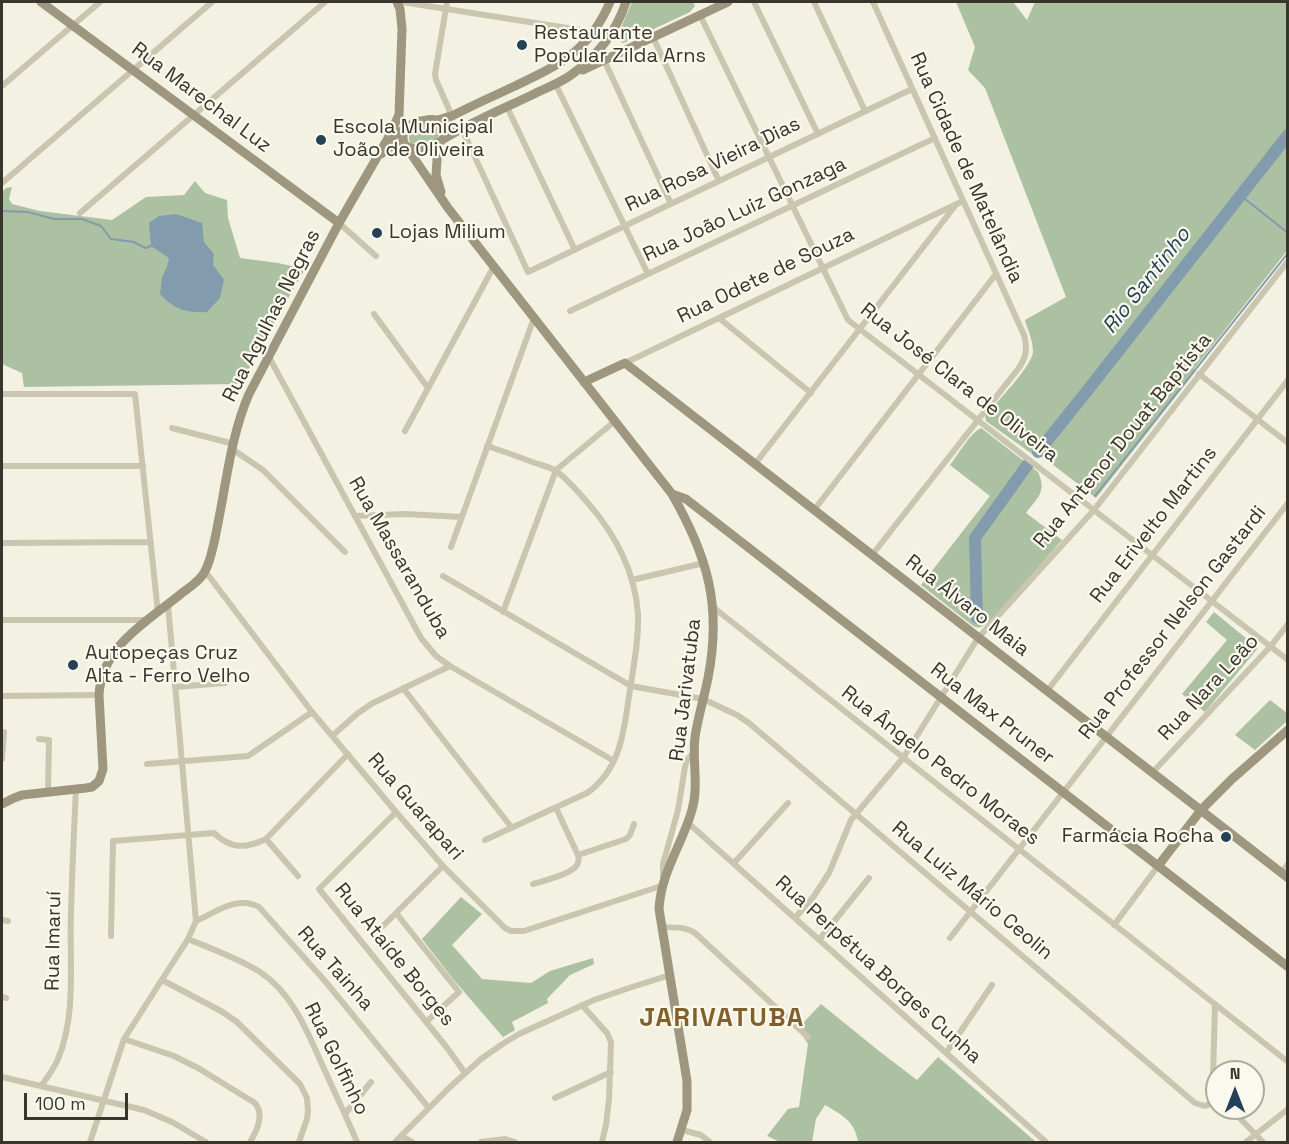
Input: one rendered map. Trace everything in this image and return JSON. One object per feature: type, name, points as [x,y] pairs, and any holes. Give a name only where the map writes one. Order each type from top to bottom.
[{"type":"street","name":"Rua Marechal Luz","points":[[41,2],[339,223]]},
{"type":"street","points":[[2,86],[100,2]]},
{"type":"street","points":[[2,183],[212,2]]},
{"type":"street","points":[[80,213],[325,2]]},
{"type":"street","points":[[400,2],[447,5],[593,32]]},
{"type":"street","name":"Rua Jarivatuba","points":[[400,2],[402,29],[397,118],[405,135],[448,208],[672,494],[691,528],[704,563],[713,608],[712,647],[694,752],[695,794],[687,822],[662,883],[659,909],[688,1091],[687,1110],[677,1143]]},
{"type":"street","points":[[610,2],[593,32],[576,51],[557,65],[452,116],[428,120],[405,135],[415,149],[423,149],[440,143],[507,106],[728,2]]},
{"type":"street","points":[[570,76],[593,57],[609,38],[621,17],[626,2]]},
{"type":"street","points":[[754,2],[818,134]]},
{"type":"street","points":[[814,2],[865,111]]},
{"type":"street","name":"Rua Cidade de Matelândia","points":[[873,2],[1024,335],[1027,349],[1022,364],[978,420]]},
{"type":"street","points":[[447,5],[435,74],[452,116]]},
{"type":"street","name":"Rua José Clara de Oliveira","points":[[700,15],[848,320],[1287,660]]},
{"type":"street","points":[[653,37],[719,181]]},
{"type":"street","points":[[604,60],[671,204]]},
{"type":"street","points":[[555,83],[648,274]]},
{"type":"street","name":"Rua Rosa Vieira Dias","points":[[462,129],[528,272],[912,89]]},
{"type":"street","points":[[507,106],[575,249]]},
{"type":"street","name":"Rua Jarivatuba","points":[[397,118],[406,117],[405,135]]},
{"type":"street","name":"Rua Agulhas Negras","points":[[2,804],[22,795],[92,787],[102,776],[99,685],[108,660],[121,644],[194,585],[205,571],[244,407],[339,223],[387,140],[397,118]]},
{"type":"street","points":[[436,120],[444,127],[445,133],[440,143]]},
{"type":"street","name":"Rua Agulhas Negras","points":[[387,140],[405,135]]},
{"type":"street","name":"Rua Agulhas Negras","points":[[377,158],[405,135]]},
{"type":"street","name":"Rua João Luiz Gonzaga","points":[[570,311],[935,138]]},
{"type":"street","name":"Rua Jarivatuba","points":[[440,143],[436,175],[438,186],[448,208]]},
{"type":"street","name":"Rua Odete de Souza","points":[[584,382],[963,201]]},
{"type":"street","points":[[755,465],[956,205]]},
{"type":"street","points":[[339,223],[376,256]]},
{"type":"street","name":"Rua Antenor Douat Baptista","points":[[795,918],[822,885],[856,813],[903,758],[978,638],[1094,510],[1287,261]]},
{"type":"street","points":[[405,431],[494,266]]},
{"type":"street","points":[[814,510],[996,274]]},
{"type":"street","points":[[374,314],[428,388]]},
{"type":"street","points":[[451,547],[534,318]]},
{"type":"street","points":[[718,318],[811,393]]},
{"type":"street","name":"Rua Massaranduba","points":[[269,357],[426,646],[450,666],[614,761]]},
{"type":"street","name":"Rua Álvaro Maia","points":[[625,363],[1284,875]]},
{"type":"street","points":[[1199,374],[1287,443]]},
{"type":"street","name":"Rua Erivelto Martins","points":[[1047,691],[1287,380]]},
{"type":"street","points":[[2,394],[135,394],[158,613]]},
{"type":"street","points":[[872,555],[978,420]]},
{"type":"street","points":[[503,612],[556,470],[615,421]]},
{"type":"street","points":[[172,428],[233,447],[263,470],[345,552]]},
{"type":"street","points":[[485,840],[593,789],[603,778],[614,761],[624,735],[638,624],[637,602],[632,580],[616,541],[604,522],[556,470],[487,446]]},
{"type":"street","points":[[2,466],[143,465]]},
{"type":"street","name":"Rua Max Pruner","points":[[672,494],[686,499],[1287,967]]},
{"type":"street","name":"Rua Professor Nelson Gastardi","points":[[950,938],[1287,503]]},
{"type":"street","points":[[355,516],[405,514],[462,517]]},
{"type":"street","points":[[2,543],[151,542]]},
{"type":"street","points":[[632,580],[704,563]]},
{"type":"street","name":"Rua Guarapari","points":[[205,571],[332,736],[443,866],[500,924],[511,931],[518,932],[556,921],[662,883]]},
{"type":"street","name":"Rua Luiz Mário Ceolin","points":[[443,576],[631,686],[703,699],[749,723],[1196,1103],[1205,1106]]},
{"type":"street","points":[[90,1143],[124,1039],[188,939],[196,921],[168,605]]},
{"type":"street","name":"Rua Ângelo Pedro Moraes","points":[[713,608],[1287,1062]]},
{"type":"street","points":[[2,620],[148,621]]},
{"type":"street","name":"Rua Nara Leão","points":[[1152,773],[1270,647],[1287,624]]},
{"type":"street","points":[[332,736],[366,707],[450,666]]},
{"type":"street","points":[[175,687],[225,683]]},
{"type":"street","points":[[403,688],[512,828]]},
{"type":"street","points":[[2,696],[99,695]]},
{"type":"street","points":[[147,764],[248,756],[312,712]]},
{"type":"street","points":[[1114,925],[1201,810],[1287,730]]},
{"type":"street","points":[[2,759],[4,732]]},
{"type":"street","points":[[39,739],[49,740],[48,792]]},
{"type":"street","points":[[662,883],[663,864],[678,810],[685,767],[687,760],[694,752]]},
{"type":"street","points":[[111,936],[114,841],[214,833],[235,846],[251,845],[266,839],[348,754]]},
{"type":"street","name":"Rua Imaruí","points":[[41,1086],[60,1054],[70,1006],[76,789]]},
{"type":"street","points":[[734,863],[788,803]]},
{"type":"street","points":[[533,884],[578,865],[578,855],[556,808]]},
{"type":"street","name":"Rua Ataíde Borges","points":[[396,812],[318,889],[465,1073]]},
{"type":"street","name":"Rua Perpétua Borges Cunha","points":[[687,822],[1046,1143]]},
{"type":"street","points":[[578,855],[626,839],[634,824]]},
{"type":"street","points":[[266,839],[298,876]]},
{"type":"street","points":[[1284,875],[1287,864]]},
{"type":"street","points":[[383,926],[443,866]]},
{"type":"street","points":[[819,940],[869,878]]},
{"type":"street","name":"Rua Tainha","points":[[196,921],[237,902],[245,901],[259,907],[335,993],[428,1107]]},
{"type":"street","points":[[396,913],[459,992],[426,1023]]},
{"type":"street","points":[[661,927],[684,928],[695,933],[808,1036]]},
{"type":"street","name":"Rua Golfinho","points":[[188,939],[247,964],[261,972],[277,986],[307,1032],[357,1143]]},
{"type":"street","points":[[395,1143],[428,1107],[465,1073],[519,1034],[582,1005],[670,975]]},
{"type":"street","points":[[162,980],[237,1022],[300,1084],[307,1098],[308,1111],[299,1143]]},
{"type":"street","points":[[946,1053],[992,985]]},
{"type":"street","points":[[1213,1060],[1215,1004]]},
{"type":"street","points":[[582,1005],[609,1037],[611,1047],[608,1113],[602,1143]]},
{"type":"street","points":[[124,1039],[185,1061],[255,1103],[260,1113],[259,1122],[250,1143]]},
{"type":"street","points":[[555,1098],[610,1072]]},
{"type":"street","points":[[2,1077],[144,1110],[206,1143]]},
{"type":"street","points":[[345,1114],[371,1082]]},
{"type":"street","points":[[1246,1143],[1287,1109]]},
{"type":"street","points":[[1242,1120],[1263,1143]]},
{"type":"street","points":[[682,1130],[701,1135],[710,1143]]},
{"type":"street","points":[[401,1136],[412,1143]]},
{"type":"street","points":[[481,1143],[505,1139],[515,1143]]},
{"type":"green space","points":[[632,2],[693,2],[695,6],[690,12],[623,43],[618,39],[618,35]]},
{"type":"green space","points":[[956,2],[1013,2],[1027,20],[1035,2],[1287,2],[1286,252],[1096,498],[1043,457],[1035,456],[986,421],[985,416],[1005,394],[1031,358],[1032,343],[1025,320],[1066,297],[985,88],[968,70],[975,47]]},
{"type":"green space","points":[[427,123],[438,128],[437,140],[411,143],[409,134]]},
{"type":"green space","points":[[195,181],[205,193],[227,200],[228,218],[240,258],[305,269],[241,384],[24,387],[22,373],[2,364],[2,192],[12,187],[9,199],[12,204],[40,211],[112,220],[146,197],[184,195]]},
{"type":"green space","points":[[981,428],[1038,472],[1042,485],[1040,494],[1026,513],[1062,540],[997,614],[981,627],[975,627],[921,585],[990,496],[950,465],[968,439]]},
{"type":"green space","points":[[1214,612],[1258,648],[1205,712],[1182,694],[1227,640],[1206,622]]},
{"type":"green space","points":[[1270,700],[1287,713],[1287,721],[1255,750],[1235,735]]},
{"type":"green space","points":[[461,897],[482,914],[452,945],[482,979],[531,983],[550,971],[593,958],[594,964],[570,975],[547,999],[548,1003],[512,1022],[515,1030],[503,1037],[422,939]]},
{"type":"green space","points":[[821,1004],[917,1080],[938,1057],[1036,1142],[858,1142],[851,1124],[825,1105],[816,1119],[812,1142],[780,1142],[767,1136],[788,1109],[799,1107],[808,1044],[801,1033],[803,1023]]},
{"type":"water","points":[[176,214],[202,223],[204,242],[214,254],[213,265],[224,280],[220,298],[207,312],[181,309],[160,294],[162,277],[169,258],[151,246],[149,223],[159,216]]},
{"type":"waterway","name":"Rio Santinho","points":[[1038,452],[1288,135]]},
{"type":"waterway","points":[[1240,195],[1288,233]]},
{"type":"waterway","points":[[2,211],[28,212],[54,219],[82,219],[101,226],[111,239],[134,242],[145,248],[151,246]]},
{"type":"waterway","points":[[1095,496],[1288,253]]},
{"type":"waterway","name":"Rio Santinho","points":[[977,618],[975,538],[1028,464]]},
{"type":"place","name":"Restaurante Popular Zilda Arns","points":[[522,45]]},
{"type":"place","name":"Escola Municipal João de Oliveira","points":[[321,140]]},
{"type":"place","name":"Lojas Milium","points":[[377,233]]},
{"type":"place","name":"Autopeças Cruz Alta - Ferro Velho","points":[[73,665]]},
{"type":"place","name":"Farmácia Rocha","points":[[1226,837]]},
{"type":"district","name":"JARIVATUBA","points":[[722,1019]]}]
